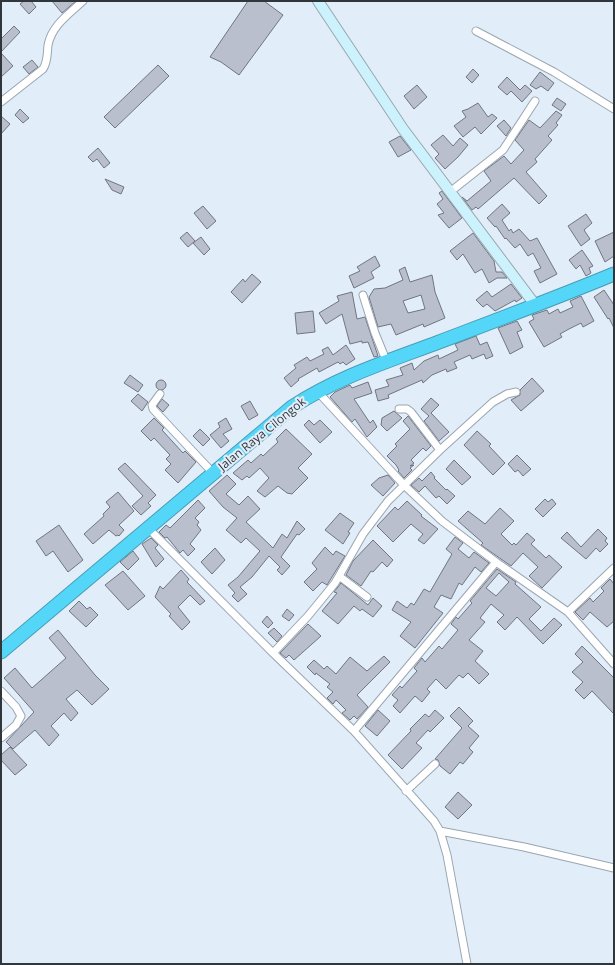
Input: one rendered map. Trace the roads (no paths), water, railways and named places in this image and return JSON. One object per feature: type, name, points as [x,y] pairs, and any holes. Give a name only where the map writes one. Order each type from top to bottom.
[{"type":"highway","name":"Jalan Raya Cilongok","points":[[1,652],[292,407],[316,391],[386,360],[536,306],[614,274]]},
{"type":"street","points":[[1,102],[43,69],[46,64],[52,33],[61,21],[83,1]]},
{"type":"street","points":[[318,1],[381,97],[536,306]]},
{"type":"street","points":[[476,31],[554,72],[614,109]]},
{"type":"street","points":[[450,192],[503,150],[535,101]]},
{"type":"street","points":[[363,295],[375,333],[386,360]]},
{"type":"street","points":[[316,391],[404,485],[442,521],[496,562],[568,612],[614,664]]},
{"type":"street","points":[[273,653],[308,616],[339,576],[374,517],[388,500],[440,450],[497,399],[516,392]]},
{"type":"street","points":[[160,394],[152,406],[153,409],[214,473]]},
{"type":"street","points":[[399,408],[407,409],[411,412],[440,450]]},
{"type":"street","points":[[148,528],[273,653],[354,731],[434,821],[440,831],[447,855],[467,964]]},
{"type":"street","points":[[354,731],[496,562]]},
{"type":"street","points":[[568,612],[614,568]]},
{"type":"street","points":[[339,576],[367,597]]},
{"type":"street","points":[[1,691],[16,707],[21,716],[16,725],[1,738]]},
{"type":"street","points":[[406,791],[434,764]]},
{"type":"street","points":[[440,831],[524,847],[614,868]]}]
